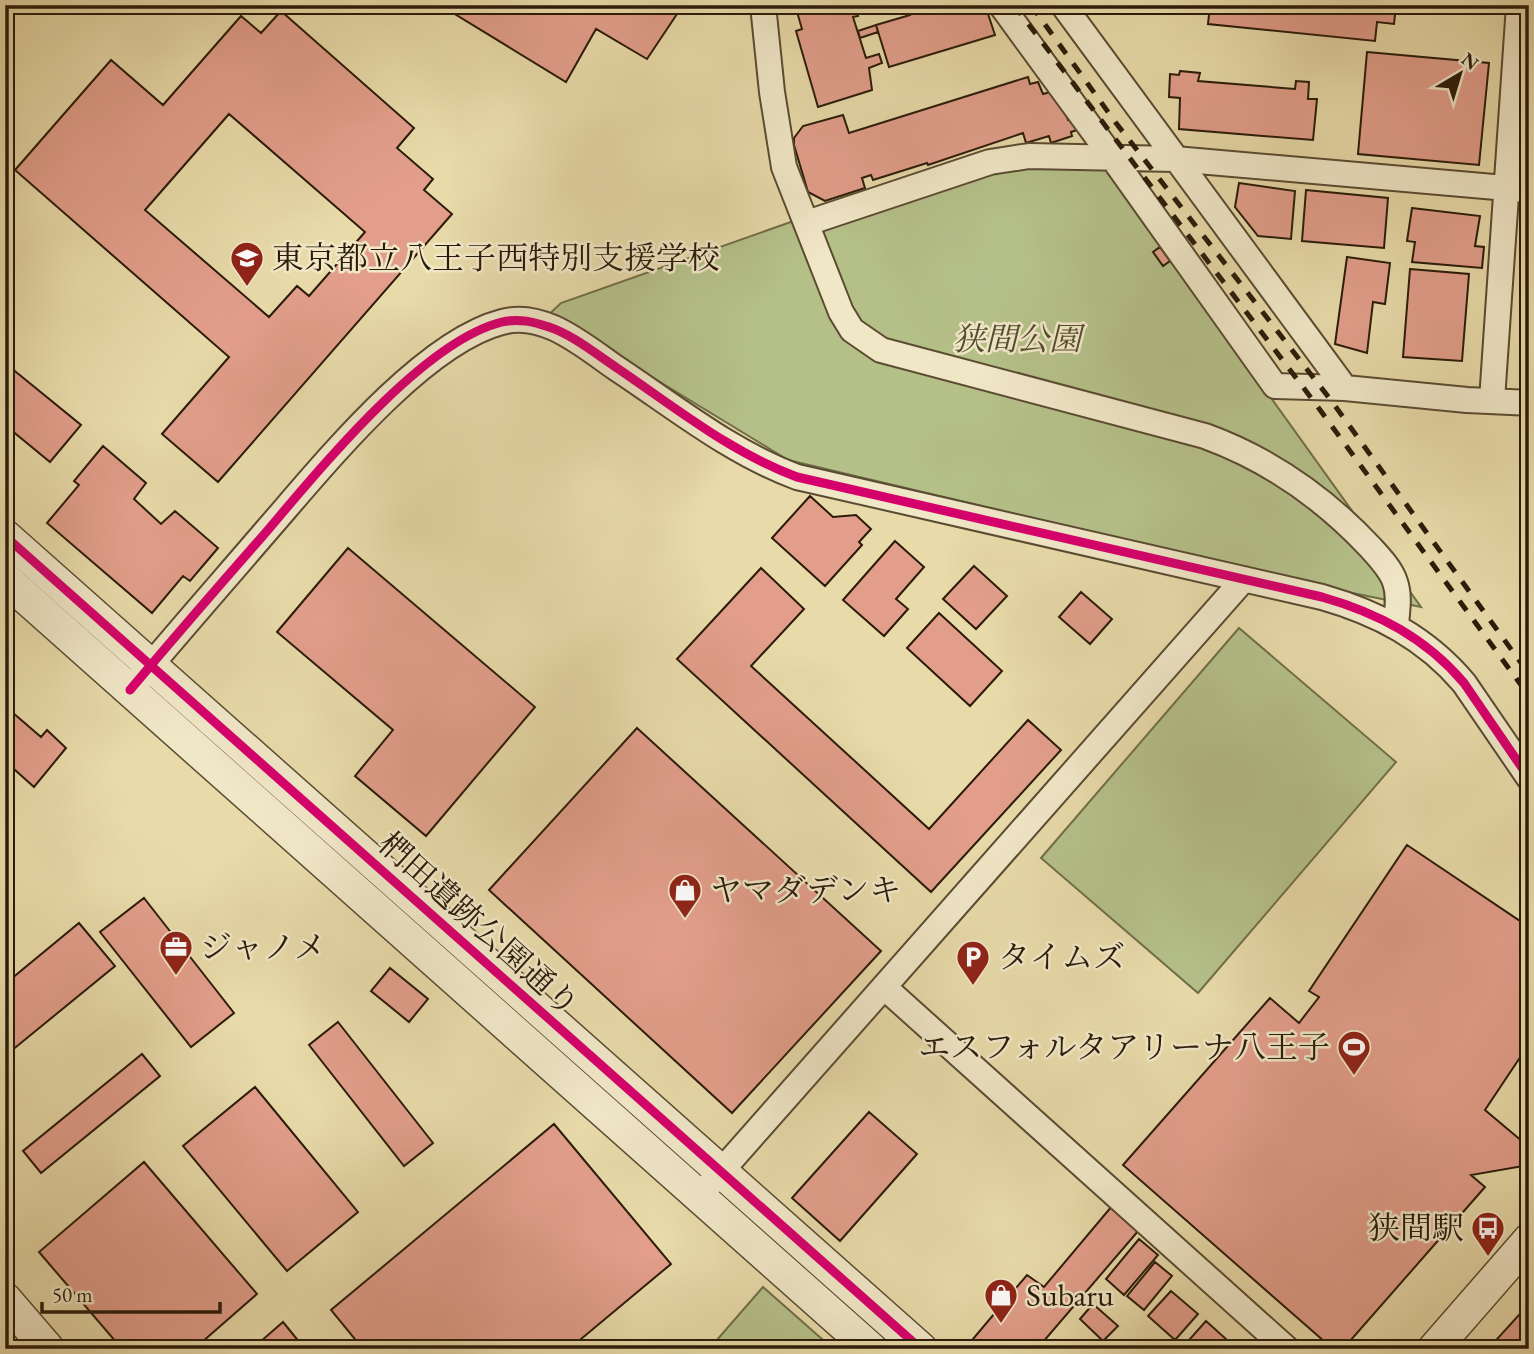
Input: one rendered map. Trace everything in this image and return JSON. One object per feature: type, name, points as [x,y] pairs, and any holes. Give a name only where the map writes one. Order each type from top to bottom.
[{"type":"street","points":[[763,5],[772,92],[785,166],[841,312],[852,330],[881,350],[1205,436],[1263,462],[1300,485],[1328,508],[1380,559],[1395,579],[1398,595],[1396,625]]},
{"type":"street","points":[[1001,5],[1275,386],[1345,388],[1529,403]]},
{"type":"street","points":[[1063,5],[1345,388]]},
{"type":"street","points":[[1492,400],[1518,189],[1518,5]]},
{"type":"street","points":[[807,223],[990,162],[1029,156],[1175,159],[1518,189]]},
{"type":"street","points":[[130,690],[299,494],[384,401],[454,343],[502,322],[517,320],[553,328],[598,355],[736,450],[766,466],[797,477],[1342,603],[1396,625],[1433,652],[1464,682],[1529,778]]},
{"type":"street","name":"椚田遺跡公園通り","points":[[5,536],[921,1349]]},
{"type":"street","name":"椚田遺跡公園通り","points":[[5,579],[871,1349]]},
{"type":"street","points":[[699,1196],[1244,579]]},
{"type":"street","points":[[884,987],[1287,1349]]},
{"type":"street","points":[[1434,1349],[1529,1240]]},
{"type":"street","points":[[5,1299],[48,1349]]},
{"type":"green space","name":"狭間公園","points":[[1056,151],[1096,154],[1421,607],[1318,586],[788,460],[558,320],[543,320],[561,303],[805,217]]},
{"type":"green space","points":[[1239,628],[1396,762],[1198,993],[1041,858]]},
{"type":"green space","points":[[763,1287],[831,1347],[830,1349],[709,1349]]},
{"type":"building","points":[[440,5],[683,5],[647,59],[596,29],[566,82]]},
{"type":"building","points":[[795,5],[855,5],[858,16],[853,17],[866,58],[879,54],[882,63],[869,68],[872,90],[818,107],[796,31],[802,29]]},
{"type":"building","points":[[932,5],[933,8],[943,5],[985,5],[995,35],[889,67],[876,25],[910,15],[907,6]]},
{"type":"building","points":[[1210,5],[1396,5],[1394,24],[1377,22],[1375,41],[1208,24]]},
{"type":"building","points":[[281,11],[414,128],[397,148],[433,179],[424,190],[452,214],[218,482],[162,434],[229,357],[15,170],[111,60],[163,105],[241,16],[261,33]],"holes":[[[229,114],[365,232],[309,296],[297,286],[269,317],[145,210]]]},
{"type":"building","points":[[876,25],[878,32],[860,38],[858,31]]},
{"type":"building","points":[[1367,52],[1489,63],[1479,165],[1358,154]]},
{"type":"building","points":[[1180,71],[1200,73],[1198,81],[1295,89],[1296,81],[1309,82],[1308,99],[1317,99],[1313,140],[1179,129],[1180,98],[1169,97],[1170,74],[1179,75]]},
{"type":"building","points":[[1028,77],[1030,84],[1038,82],[1043,94],[1054,91],[1062,102],[1068,120],[1073,118],[1077,130],[1071,132],[1072,136],[1051,143],[1049,136],[1026,143],[1023,133],[928,165],[927,163],[873,180],[871,175],[862,178],[865,188],[825,201],[808,192],[794,145],[794,138],[803,126],[843,115],[849,133]]},
{"type":"building","points":[[1239,183],[1295,191],[1291,239],[1258,236],[1235,207]]},
{"type":"building","points":[[1306,190],[1388,198],[1384,248],[1302,241]]},
{"type":"building","points":[[1412,208],[1480,216],[1475,246],[1484,247],[1482,268],[1412,262],[1415,242],[1407,241]]},
{"type":"building","points":[[1160,247],[1170,261],[1163,266],[1153,252]]},
{"type":"building","points":[[1347,257],[1390,263],[1385,304],[1373,302],[1367,353],[1335,344]]},
{"type":"building","points":[[1410,269],[1469,274],[1462,361],[1403,357]]},
{"type":"building","points":[[5,363],[81,425],[50,462],[5,425]]},
{"type":"building","points":[[103,446],[146,483],[134,499],[161,524],[175,511],[218,548],[190,581],[183,576],[152,613],[47,523],[79,485],[74,481]]},
{"type":"building","points":[[810,496],[833,517],[856,515],[871,529],[859,542],[862,545],[825,586],[772,538]]},
{"type":"building","points":[[895,541],[924,567],[896,599],[908,609],[884,636],[843,600]]},
{"type":"building","points":[[348,548],[535,707],[426,836],[355,776],[393,730],[277,632]]},
{"type":"building","points":[[974,566],[1007,596],[976,629],[943,599]]},
{"type":"building","points":[[761,568],[804,609],[751,666],[929,829],[1028,720],[1061,750],[931,892],[677,659]]},
{"type":"building","points":[[1081,592],[1112,619],[1090,644],[1059,617]]},
{"type":"building","points":[[939,613],[1002,671],[970,706],[907,648]]},
{"type":"building","points":[[5,706],[41,737],[47,730],[66,748],[34,787],[5,761]]},
{"type":"building","name":"ヤマダデンキ","points":[[637,728],[881,951],[732,1113],[489,890]]},
{"type":"building","name":"エスフォルタアリーナ八王子","points":[[1407,845],[1529,927],[1529,1044],[1485,1110],[1529,1147],[1529,1165],[1471,1175],[1485,1187],[1343,1349],[1333,1349],[1123,1165],[1270,998],[1299,1023],[1319,997],[1309,991]]},
{"type":"building","points":[[144,898],[234,1013],[191,1047],[100,932]]},
{"type":"building","points":[[79,923],[115,966],[5,1056],[5,984]]},
{"type":"building","points":[[390,968],[428,999],[409,1022],[371,991]]},
{"type":"building","points":[[338,1022],[433,1143],[404,1166],[309,1045]]},
{"type":"building","points":[[142,1054],[160,1076],[41,1173],[23,1151]]},
{"type":"building","points":[[255,1087],[358,1212],[287,1271],[183,1146]]},
{"type":"building","points":[[869,1112],[917,1154],[840,1241],[792,1198]]},
{"type":"building","points":[[554,1124],[671,1264],[569,1349],[363,1349],[331,1310]]},
{"type":"building","points":[[144,1162],[257,1294],[194,1349],[122,1349],[39,1252]]},
{"type":"building","points":[[1112,1206],[1139,1230],[1037,1349],[971,1349],[967,1346],[1027,1275],[1044,1287]]},
{"type":"building","points":[[1139,1239],[1158,1255],[1124,1295],[1106,1279]]},
{"type":"building","points":[[1155,1262],[1172,1276],[1144,1310],[1127,1296]]},
{"type":"building","points":[[1171,1291],[1198,1314],[1175,1340],[1148,1316]]},
{"type":"building","points":[[1093,1304],[1118,1326],[1103,1341],[1080,1319]]},
{"type":"building","points":[[1529,1304],[1529,1349],[1488,1349]]},
{"type":"building","points":[[1206,1321],[1226,1339],[1217,1349],[1181,1349]]},
{"type":"building","points":[[283,1322],[305,1349],[252,1349]]},
{"type":"building","points":[[1056,1340],[1066,1349],[1048,1349]]},
{"type":"railway","points":[[1014,5],[1312,399],[1529,696]]},
{"type":"railway","points":[[1031,5],[1116,123],[1330,399],[1529,674]]},
{"type":"cycle path","points":[[130,690],[310,480],[405,382],[438,355],[471,334],[502,322],[520,321],[543,325],[567,335],[726,442],[797,477],[1322,597],[1382,619],[1434,653],[1464,683],[1529,778]]},
{"type":"cycle path","points":[[5,536],[921,1349]]},
{"type":"place","name":"東京都立八王子西特別支援学校","points":[[247,288]]},
{"type":"place","name":"ヤマダデンキ","points":[[685,920]]},
{"type":"place","name":"ジャノメ","points":[[176,977]]},
{"type":"place","name":"タイムズ","points":[[973,987]]},
{"type":"place","name":"エスフォルタアリーナ八王子","points":[[1354,1077]]},
{"type":"place","name":"狭間駅","points":[[1488,1258]]},
{"type":"place","name":"Subaru","points":[[1001,1325]]}]
